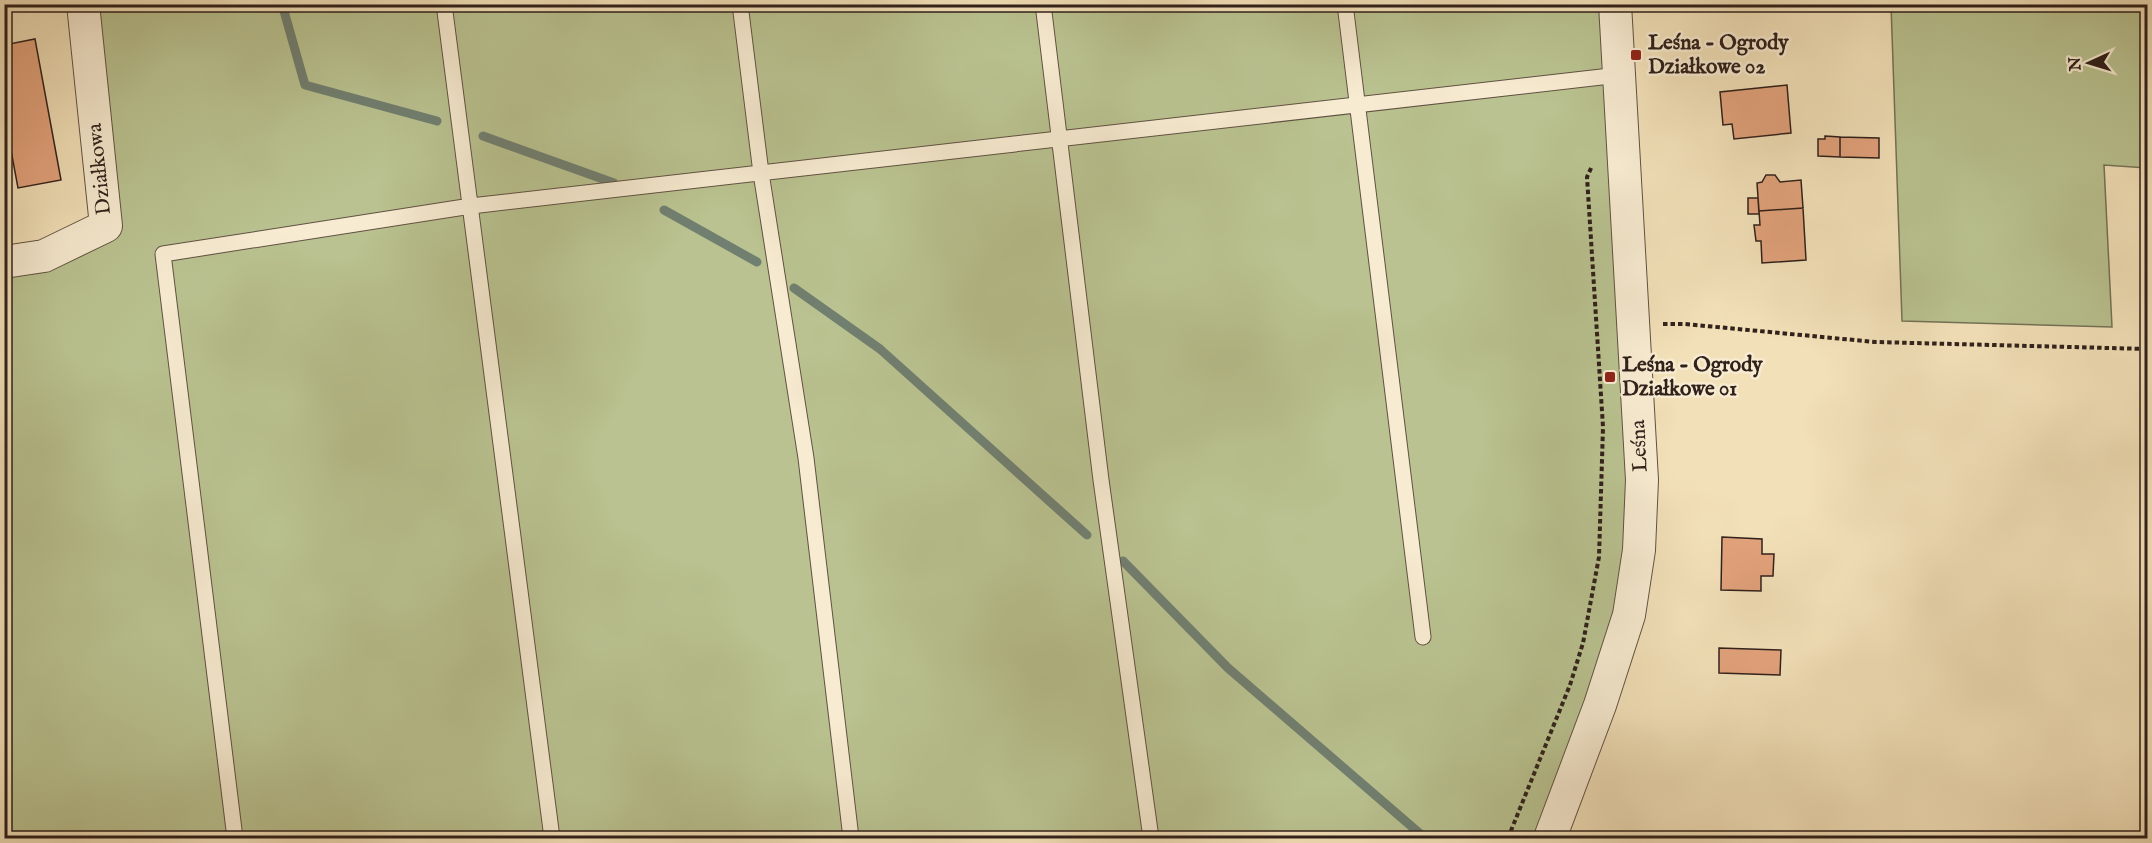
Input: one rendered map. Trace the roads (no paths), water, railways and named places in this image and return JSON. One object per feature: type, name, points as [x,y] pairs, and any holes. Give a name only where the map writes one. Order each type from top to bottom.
[{"type":"street","name":"Działkowa","points":[[4,262],[44,256],[105,226],[83,4]]},
{"type":"street","name":"Leśna","points":[[1550,838],[1600,705],[1629,615],[1639,550],[1642,480],[1615,4]]},
{"type":"lane","points":[[444,4],[552,838]]},
{"type":"lane","points":[[740,4],[761,173],[806,459],[851,838]]},
{"type":"lane","points":[[1043,4],[1103,491],[1151,838]]},
{"type":"lane","points":[[1345,4],[1423,637]]},
{"type":"lane","points":[[235,838],[163,254],[471,206],[1619,75]]},
{"type":"waterway","points":[[282,4],[305,85],[437,121]]},
{"type":"waterway","points":[[483,136],[614,183]]},
{"type":"waterway","points":[[664,210],[757,262]]},
{"type":"waterway","points":[[794,288],[880,349],[1087,535]]},
{"type":"waterway","points":[[1123,561],[1228,668],[1425,838]]},
{"type":"place","name":"Leśna - Ogrody Działkowe 02","points":[[1636,55]]},
{"type":"place","name":"Leśna - Ogrody Działkowe 01","points":[[1610,377]]}]
